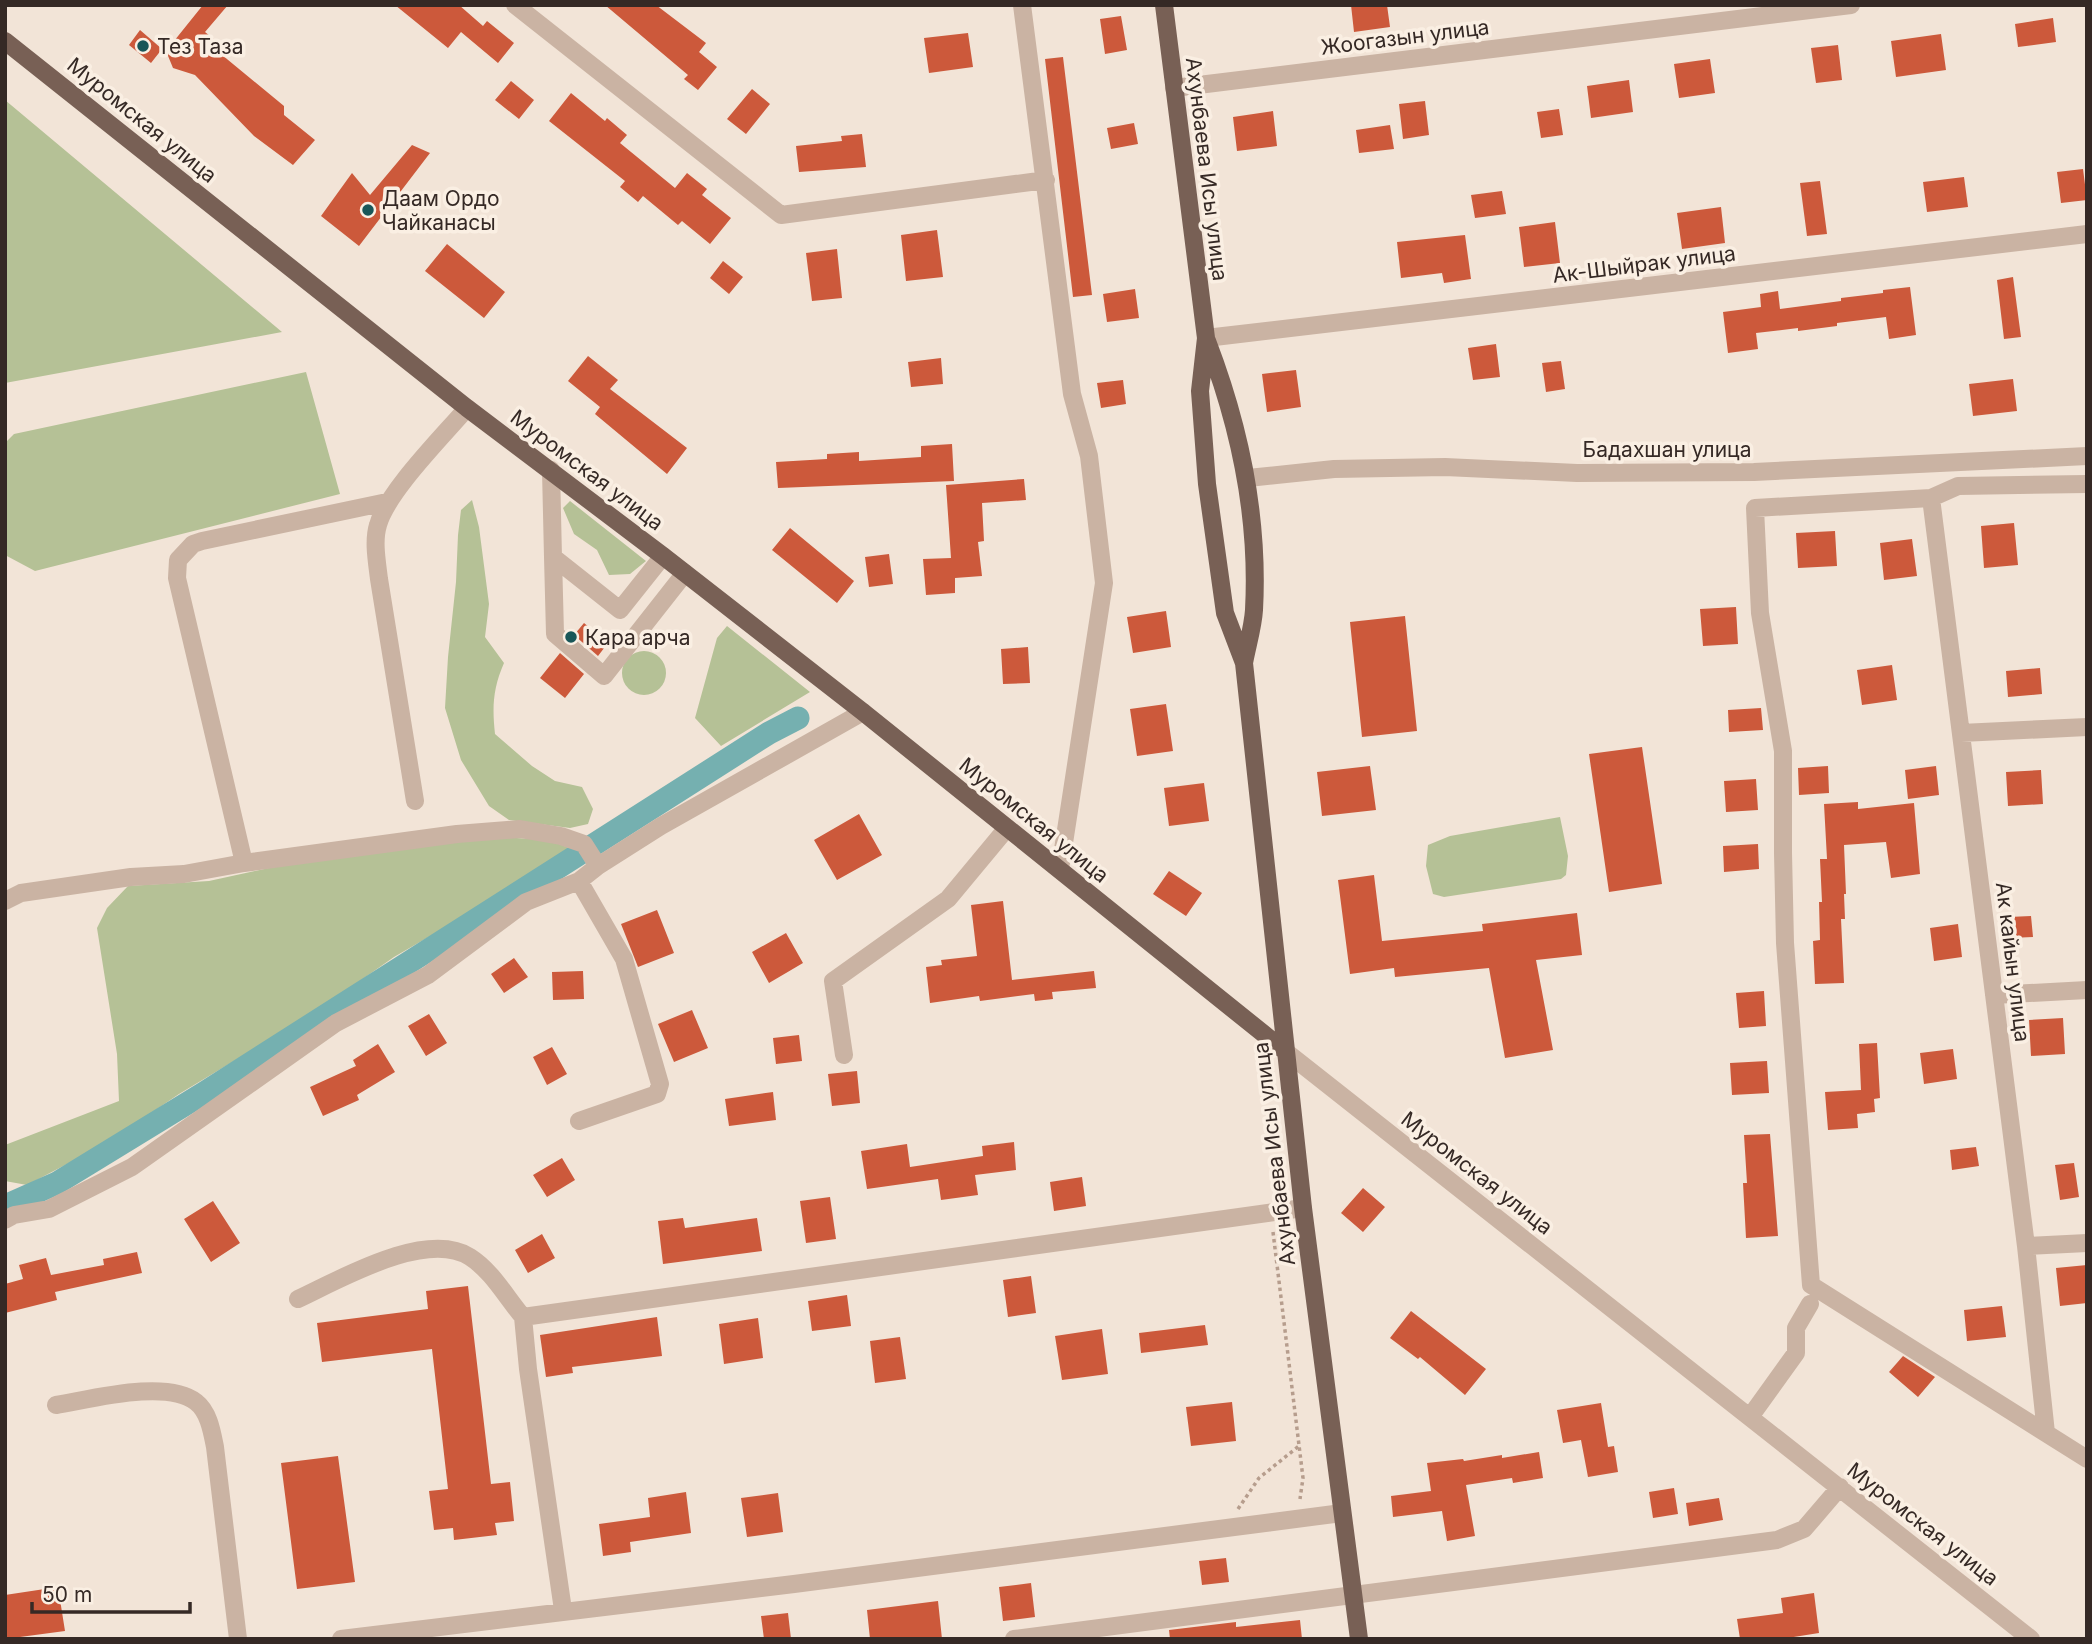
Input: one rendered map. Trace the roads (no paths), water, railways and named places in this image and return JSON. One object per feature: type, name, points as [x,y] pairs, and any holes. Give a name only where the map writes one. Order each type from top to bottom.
[{"type":"main road","name":"Ахунбаева Исы улица","points":[[1164,5],[1206,338],[1224,386],[1248,478],[1253,529],[1254,611],[1244,663]]},
{"type":"main road","name":"Муромская улица","points":[[5,41],[467,408],[863,712],[1285,1051]]},
{"type":"main road","name":"Ахунбаева Исы улица","points":[[1206,338],[1200,391],[1207,484],[1225,613],[1244,663],[1303,1208],[1359,1639]]},
{"type":"street","points":[[515,5],[781,215],[1046,180]]},
{"type":"street","points":[[1022,5],[1072,394],[1089,456],[1104,583],[1060,869]]},
{"type":"street","name":"Жоогазын улица","points":[[1174,88],[1851,5]]},
{"type":"street","name":"Ак-Шыйрак улица","points":[[1206,338],[2087,234]]},
{"type":"street","points":[[415,801],[376,550],[377,526],[387,502],[467,408]]},
{"type":"street","name":"Бадахшан улица","points":[[1248,478],[1334,469],[1445,467],[1577,473],[1755,472],[2087,456]]},
{"type":"street","points":[[551,470],[555,634],[604,676],[685,573]]},
{"type":"street","points":[[1750,1417],[1796,1353],[1796,1328],[1810,1304],[1811,1284],[1785,943],[1783,751],[1760,613],[1755,508],[1931,498],[1958,486],[2087,484]]},
{"type":"street","name":"Ак кайын улица","points":[[1931,498],[2026,1246],[2046,1433]]},
{"type":"street","points":[[244,863],[177,578],[178,560],[193,544],[201,541],[387,502]]},
{"type":"street","points":[[553,557],[620,610],[663,556]]},
{"type":"street","points":[[5,1220],[14,1215],[49,1209],[132,1167],[336,1023],[428,975],[526,902],[579,881],[591,855],[661,826],[863,712]]},
{"type":"street","points":[[1961,733],[2087,727]]},
{"type":"street","points":[[845,1055],[833,981],[948,899],[1007,828]]},
{"type":"street","points":[[5,901],[21,893],[131,877],[184,874],[244,863],[457,834],[520,829],[561,836],[591,855]]},
{"type":"street","points":[[579,881],[624,959],[660,1084],[657,1094],[579,1121]]},
{"type":"street","points":[[1994,995],[2087,990]]},
{"type":"street","name":"Муромская улица","points":[[1285,1051],[2031,1639]]},
{"type":"street","points":[[523,1317],[1303,1208]]},
{"type":"street","points":[[2026,1246],[2087,1242]]},
{"type":"street","points":[[298,1300],[384,1258],[439,1247],[469,1256],[496,1281],[523,1317],[563,1610]]},
{"type":"street","points":[[1811,1284],[2087,1459]]},
{"type":"street","points":[[1810,1304],[1828,1295]]},
{"type":"street","points":[[56,1405],[154,1390],[178,1393],[198,1403],[210,1423],[215,1447],[238,1639]]},
{"type":"street","points":[[1014,1639],[1777,1540],[1804,1529],[1840,1488]]},
{"type":"street","points":[[341,1639],[479,1630],[563,1610],[794,1584],[1342,1513]]},
{"type":"waterway","points":[[5,1206],[57,1183],[204,1093],[769,733],[798,718]]},
{"type":"place","name":"Тез Таза","points":[[143,46]]},
{"type":"place","name":"Даам Ордо Чайканасы","points":[[368,210]]},
{"type":"place","name":"Кара арча","points":[[571,637]]}]
